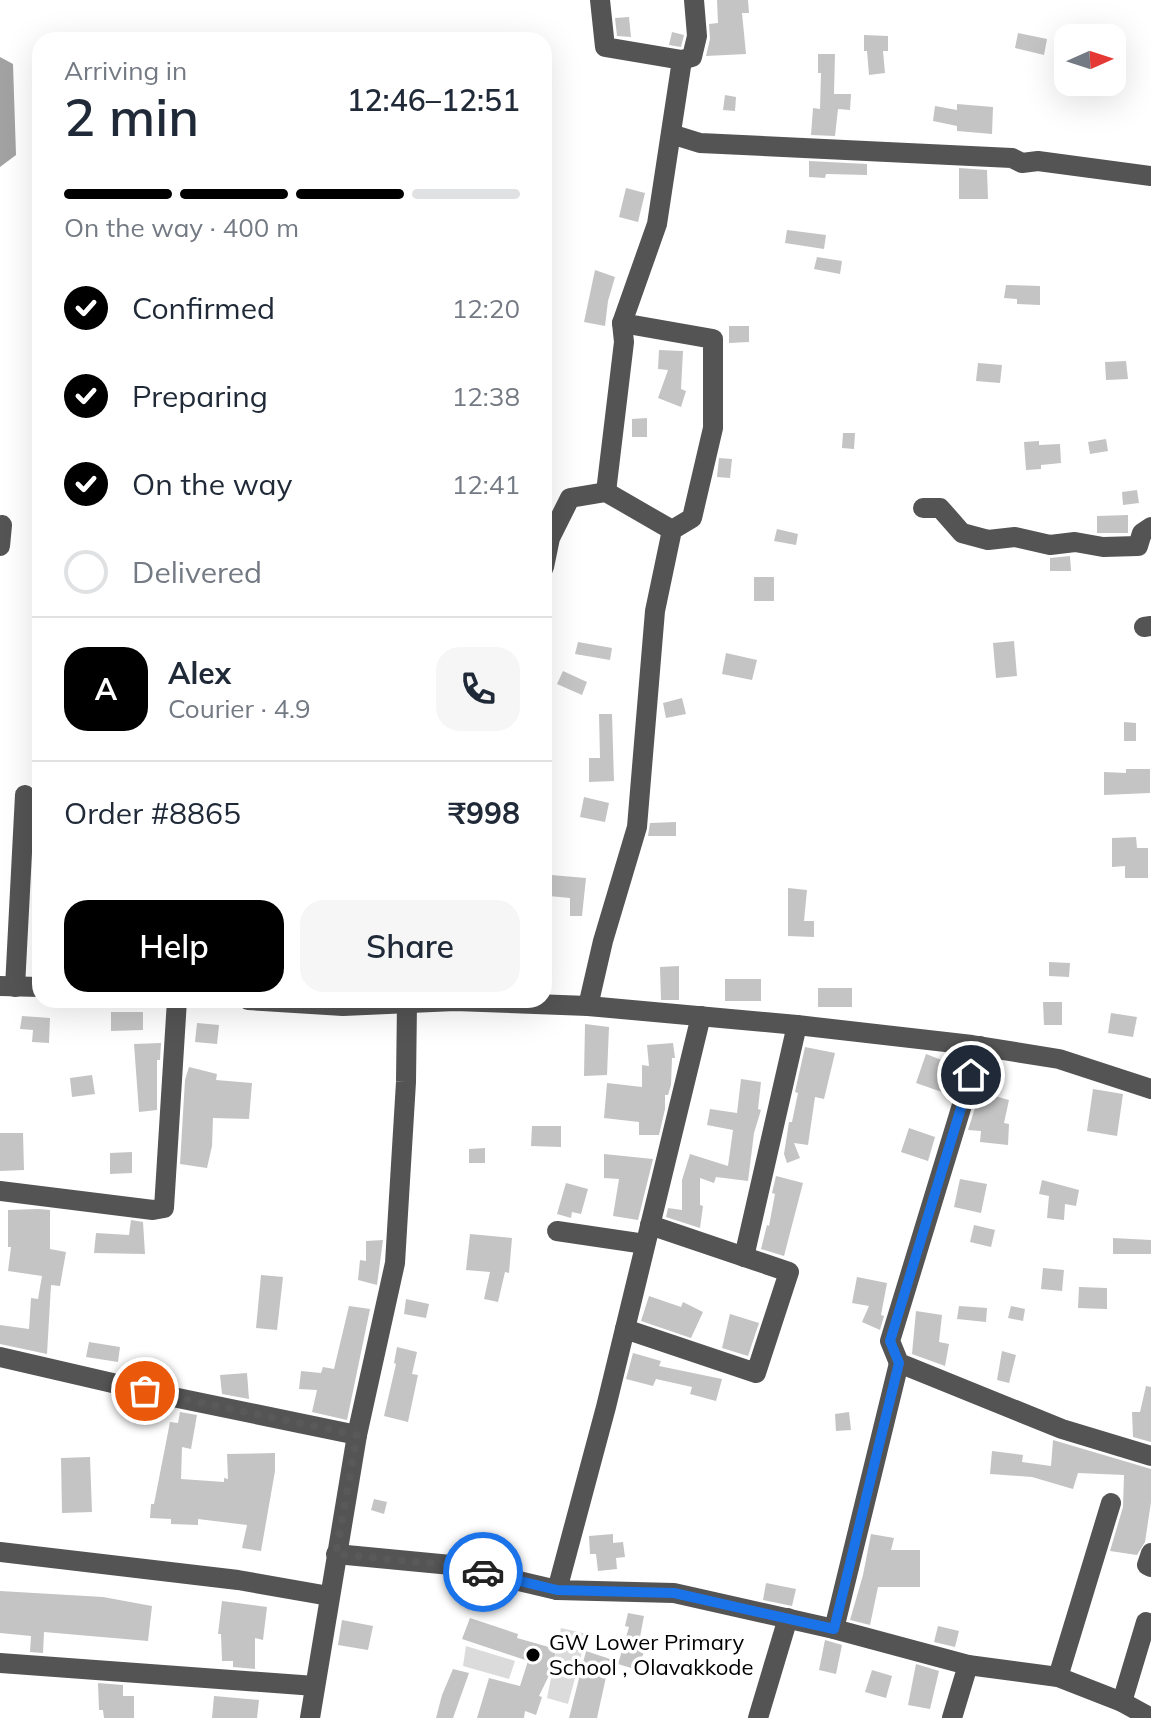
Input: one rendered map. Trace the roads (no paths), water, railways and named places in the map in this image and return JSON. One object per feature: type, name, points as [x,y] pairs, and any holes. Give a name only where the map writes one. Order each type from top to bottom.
[{"type":"street","points":[[600,0],[605,47],[682,60],[692,57],[697,36],[694,0]]},
{"type":"street","points":[[606,492],[624,342],[622,323],[657,224],[682,60]]},
{"type":"street","points":[[671,134],[700,143],[1012,158],[1022,163],[1038,161],[1151,176]]},
{"type":"street","points":[[588,1006],[603,941],[637,827],[655,611],[672,530],[692,518],[713,428],[713,339],[622,323]]},
{"type":"street","points":[[552,534],[570,498],[606,492],[672,530]]},
{"type":"street","points":[[923,508],[940,508],[962,533],[988,540],[1015,537],[1050,545],[1075,542],[1103,547],[1138,546],[1142,533],[1151,527]]},
{"type":"street","points":[[0,546],[2,525]]},
{"type":"street","points":[[25,795],[7,986],[32,987]]},
{"type":"street","points":[[552,1005],[797,1025],[980,1046],[1059,1059],[1151,1089]]},
{"type":"street","points":[[0,1191],[153,1210],[164,1208],[176,1008]]},
{"type":"street","points":[[310,1718],[357,1435],[395,1263],[406,1082],[407,1008]]},
{"type":"street","points":[[557,1590],[625,1329],[701,1016]]},
{"type":"street","points":[[744,1257],[797,1025]]},
{"type":"street","points":[[834,1629],[899,1363],[890,1341],[980,1046]]},
{"type":"street","points":[[557,1231],[648,1234],[744,1257],[789,1272],[756,1373],[625,1329]]},
{"type":"street","points":[[0,1357],[357,1435]]},
{"type":"street","points":[[899,1363],[1062,1429],[1151,1456]]},
{"type":"street","points":[[1058,1677],[1111,1503]]},
{"type":"street","points":[[0,1552],[238,1580],[329,1596]]},
{"type":"street","points":[[1151,1553],[1147,1565],[1151,1567]]},
{"type":"street","points":[[336,1554],[451,1565],[557,1590],[674,1593],[834,1629],[968,1665],[1058,1677],[1122,1702],[1151,1718]]},
{"type":"street","points":[[758,1718],[788,1618]]},
{"type":"street","points":[[1122,1702],[1146,1622]]},
{"type":"street","points":[[0,1663],[315,1686]]},
{"type":"street","points":[[952,1718],[968,1665]]},
{"type":"place","name":"GW Lower Primary School , Olavakkode","points":[[533,1655]]}]
